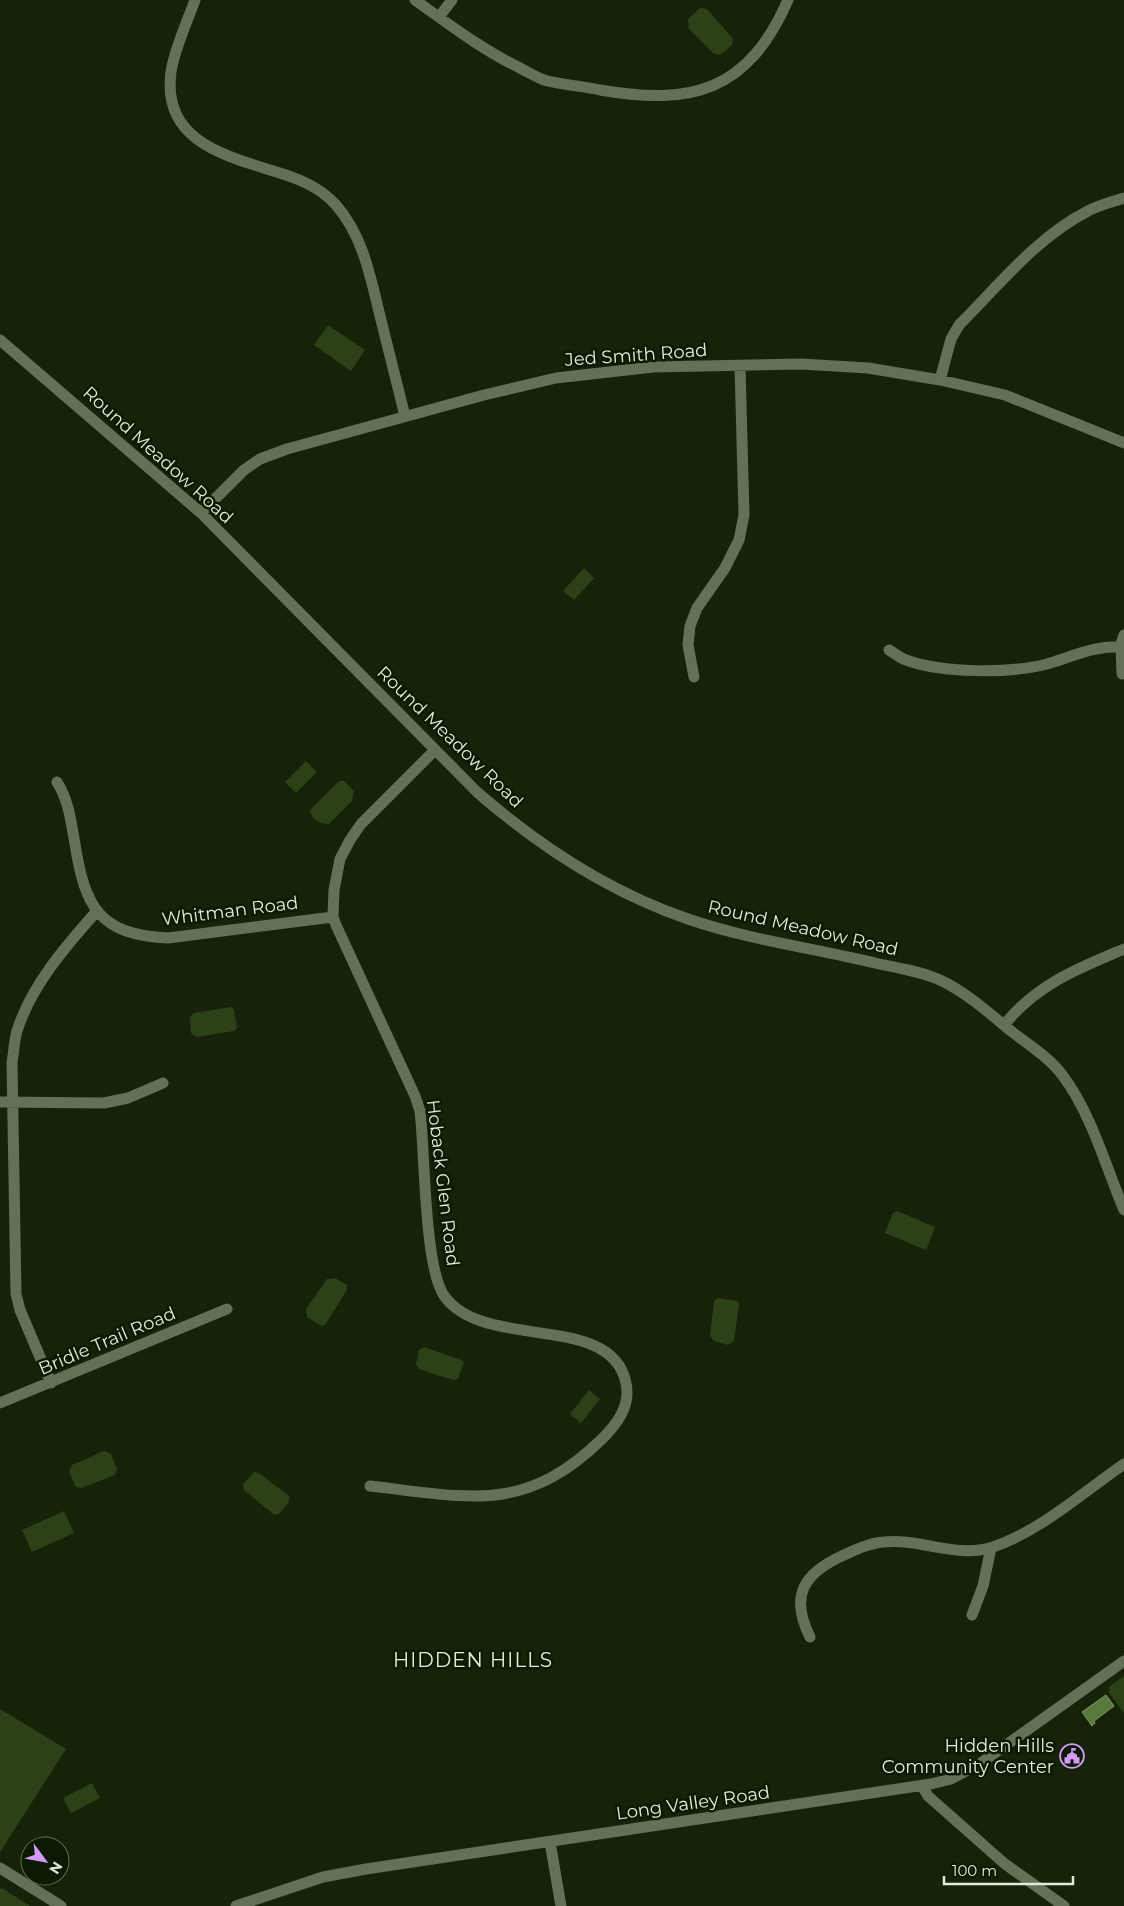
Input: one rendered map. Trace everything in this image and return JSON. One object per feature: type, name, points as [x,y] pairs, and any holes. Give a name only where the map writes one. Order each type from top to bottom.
[{"type":"street","points":[[195,0],[171,70],[170,92],[176,113],[186,131],[222,155],[298,179],[311,185],[336,205],[350,224],[368,265],[405,416]]},
{"type":"street","points":[[415,0],[487,52],[543,80],[637,96],[691,94],[718,83],[742,68],[764,44],[788,0]]},
{"type":"street","points":[[439,17],[452,0]]},
{"type":"street","points":[[940,380],[951,339],[959,325],[1036,247],[1063,226],[1089,210],[1124,198]]},
{"type":"street","name":"Round Meadow Road","points":[[0,340],[201,513],[477,792],[514,823],[570,862],[625,893],[691,920],[741,935],[921,973],[940,980],[961,992],[1004,1025],[1051,1064],[1074,1092],[1124,1210]]},
{"type":"street","name":"Jed Smith Road","points":[[201,513],[244,470],[260,459],[287,449],[405,416],[556,378],[653,367],[801,364],[868,368],[940,380],[1005,395],[1124,443]]},
{"type":"street","points":[[694,677],[688,645],[690,626],[697,608],[725,568],[736,547],[744,514],[740,366]]},
{"type":"street","points":[[889,650],[905,660],[913,662],[1005,672],[1046,664],[1123,641],[1122,674]]},
{"type":"street","name":"Hoback Glen Road","points":[[370,1486],[466,1496],[507,1494],[530,1488],[553,1478],[594,1447],[616,1426],[623,1413],[627,1397],[626,1383],[620,1365],[605,1351],[588,1342],[490,1324],[466,1315],[444,1297],[436,1273],[431,1249],[420,1111],[415,1096],[333,917],[336,874],[340,859],[350,840],[361,824],[435,750]]},
{"type":"street","name":"Whitman Road","points":[[56,782],[64,793],[70,815],[83,882],[96,912],[117,928],[141,937],[168,938],[333,917]]},
{"type":"street","points":[[51,1383],[20,1310],[16,1294],[12,1062],[17,1032],[28,1004],[67,944],[96,912]]},
{"type":"street","points":[[1004,1025],[1022,1004],[1041,988],[1061,976],[1124,949]]},
{"type":"street","points":[[0,1102],[104,1103],[128,1098],[163,1083]]},
{"type":"street","name":"Bridle Trail Road","points":[[0,1404],[227,1309]]},
{"type":"street","points":[[810,1637],[801,1618],[800,1604],[804,1589],[811,1575],[824,1564],[863,1546],[884,1542],[963,1550],[991,1548],[1028,1532],[1124,1464]]},
{"type":"street","points":[[972,1615],[983,1586],[991,1548]]},
{"type":"street","name":"Long Valley Road","points":[[236,1906],[323,1877],[434,1858],[922,1786],[951,1779],[981,1763],[1124,1660]]},
{"type":"street","points":[[922,1786],[928,1796],[1005,1864],[1064,1906]]},
{"type":"street","points":[[550,1842],[561,1906]]},
{"type":"street","points":[[0,1868],[61,1906]]},
{"type":"shaded area","points":[[700,8],[707,9],[733,39],[732,45],[720,55],[714,54],[689,29],[688,19]]},
{"type":"shaded area","points":[[328,325],[365,350],[351,371],[314,345]]},
{"type":"shaded area","points":[[584,568],[594,578],[574,600],[563,591]]},
{"type":"shaded area","points":[[306,761],[317,772],[296,793],[285,782]]},
{"type":"shaded area","points":[[339,781],[344,781],[354,791],[352,801],[329,824],[319,822],[314,819],[310,810]]},
{"type":"shaded area","points":[[231,1007],[234,1010],[237,1028],[234,1031],[196,1037],[191,1033],[190,1017],[194,1013]]},
{"type":"shaded area","points":[[897,1211],[935,1227],[926,1250],[885,1233],[893,1213]]},
{"type":"shaded area","points":[[335,1278],[347,1285],[347,1290],[325,1325],[322,1326],[307,1317],[306,1309],[327,1279]]},
{"type":"shaded area","points":[[718,1298],[737,1301],[739,1304],[734,1341],[728,1345],[714,1341],[710,1336],[714,1301]]},
{"type":"shaded area","points":[[424,1347],[464,1362],[458,1379],[453,1380],[419,1369],[416,1364],[419,1350]]},
{"type":"shaded area","points":[[589,1390],[600,1399],[581,1423],[570,1414]]},
{"type":"shaded area","points":[[104,1451],[111,1454],[117,1469],[115,1475],[81,1488],[76,1487],[69,1472],[72,1465]]},
{"type":"shaded area","points":[[254,1472],[259,1473],[289,1496],[289,1502],[279,1514],[274,1515],[244,1490],[243,1484]]},
{"type":"shaded area","points":[[64,1511],[74,1533],[32,1552],[22,1530]]},
{"type":"shaded area","points":[[1124,1676],[1124,1713],[1109,1693],[1110,1686]]},
{"type":"shaded area","points":[[1106,1695],[1114,1706],[1094,1721],[1095,1723],[1092,1726],[1082,1712]]},
{"type":"shaded area","points":[[0,1709],[66,1749],[0,1852]]},
{"type":"shaded area","points":[[92,1783],[100,1798],[71,1813],[63,1798]]},
{"type":"shaded area","points":[[2,1888],[30,1906],[0,1906],[0,1889]]},
{"type":"place","name":"Hidden Hills Community Center","points":[[1072,1756]]},
{"type":"district","name":"HIDDEN HILLS","points":[[473,1660]]}]
